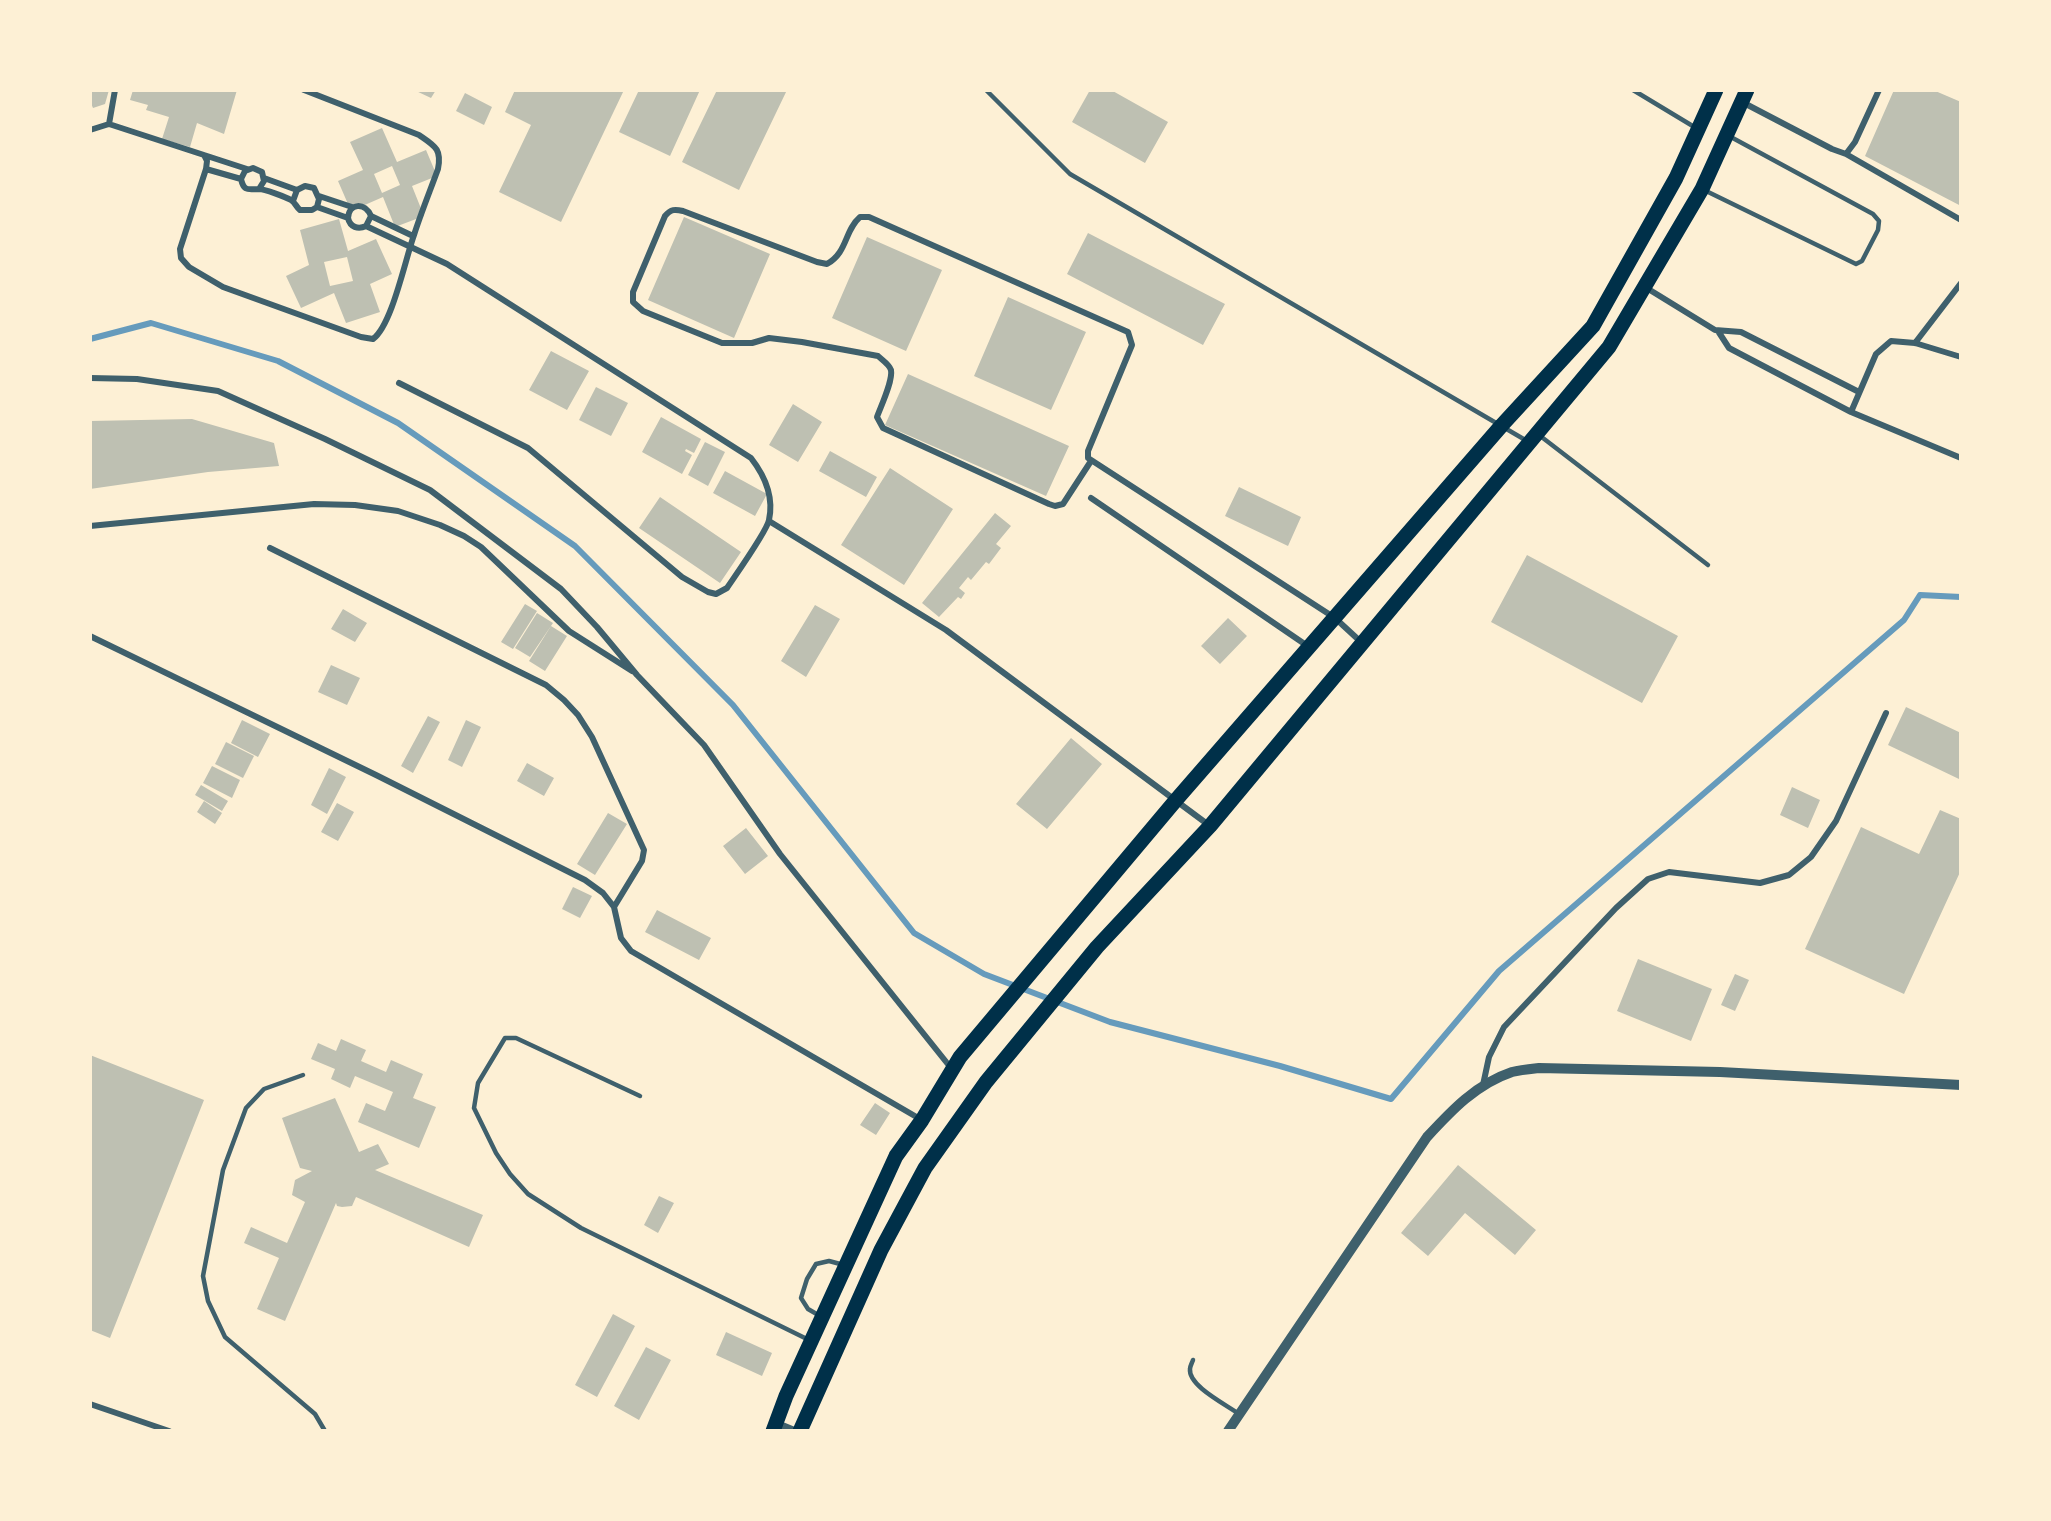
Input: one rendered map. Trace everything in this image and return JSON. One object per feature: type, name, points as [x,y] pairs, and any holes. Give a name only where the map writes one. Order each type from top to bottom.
[{"type":"main road","points":[[774,1427],[896,1156],[922,1120],[956,1063],[1176,800],[1502,425],[1593,326],[1676,178],[1716,90]]},
{"type":"main road","points":[[800,1431],[885,1241],[925,1168],[986,1082],[1097,947],[1210,826],[1609,347],[1702,189],[1744,96]]},
{"type":"street","points":[[109,124],[115,90]]},
{"type":"street","points":[[204,155],[207,161],[206,169],[180,249],[181,258],[189,267],[223,288],[361,337],[373,339],[378,336],[386,322],[413,236],[438,169],[440,160],[438,151],[419,135],[303,90]]},
{"type":"street","points":[[1846,154],[1856,142],[1879,90]]},
{"type":"street","points":[[1744,96],[1832,149],[1846,154],[1961,220]]},
{"type":"street","points":[[90,130],[109,124],[247,169],[257,169],[262,172],[264,178],[259,189]]},
{"type":"street","points":[[206,169],[241,179]]},
{"type":"street","points":[[247,169],[241,179],[247,189],[259,189],[293,201],[303,211],[317,207],[319,196]]},
{"type":"street","points":[[264,178],[297,190]]},
{"type":"street","points":[[293,201],[297,190],[302,187],[311,187],[319,196],[352,207]]},
{"type":"street","points":[[366,226],[370,216],[368,210],[364,206],[352,207],[348,212],[350,224],[360,228],[366,226],[447,264],[751,458],[760,470],[769,491],[769,521],[727,588],[716,594],[708,592],[682,577],[528,448],[399,382]]},
{"type":"street","points":[[317,207],[348,218]]},
{"type":"street","points":[[1091,461],[1063,504],[1055,506],[1049,504],[883,428],[877,417],[890,380],[891,370],[878,356],[769,338],[752,343],[722,343],[643,311],[633,302],[633,292],[665,216],[669,211],[676,209],[683,211],[827,264],[836,259],[841,252],[854,222],[860,217],[869,217],[1128,332],[1132,345],[1088,452],[1087,455],[1091,461],[1335,618],[1361,643]]},
{"type":"street","points":[[370,216],[413,236]]},
{"type":"street","points":[[1915,343],[1961,283]]},
{"type":"street","points":[[1644,287],[1718,331],[1729,348],[1851,412],[1961,458]]},
{"type":"street","points":[[1718,331],[1741,332],[1859,392]]},
{"type":"street","points":[[1851,412],[1876,354],[1891,341],[1915,343],[1961,357]]},
{"type":"street","points":[[90,378],[137,379],[218,391],[430,490],[561,589],[597,627],[637,675],[704,745],[780,854],[956,1063]]},
{"type":"street","points":[[1090,498],[1310,647]]},
{"type":"street","points":[[90,526],[314,504],[355,505],[398,512],[440,525],[481,547],[568,630],[637,675]]},
{"type":"street","points":[[769,521],[946,630],[1210,826]]},
{"type":"street","points":[[270,548],[546,685],[578,714],[592,737],[644,850],[642,861],[614,907]]},
{"type":"street","points":[[90,637],[376,775],[585,880],[603,893],[614,907],[621,938],[632,951],[922,1120]]},
{"type":"street","points":[[1482,1086],[1489,1057],[1504,1027],[1616,908],[1647,879],[1669,872],[1760,883],[1789,875],[1811,857],[1836,821],[1886,713]]},
{"type":"street","points":[[1228,1431],[1427,1137],[1454,1107],[1482,1086],[1512,1072],[1539,1068],[1720,1072],[1961,1085]]},
{"type":"street","points":[[90,1404],[169,1431]]},
{"type":"street","points":[[774,1427],[792,1431]]},
{"type":"lane","points":[[986,90],[1070,174],[1502,425],[1532,437],[1708,565]]},
{"type":"lane","points":[[1633,90],[1698,130]]},
{"type":"lane","points":[[1702,189],[1856,264],[1862,261],[1878,230],[1879,221],[1873,214],[1727,135]]},
{"type":"lane","points":[[640,1096],[516,1038],[505,1038],[478,1083],[474,1108],[496,1153],[510,1174],[528,1194],[581,1228],[811,1341]]},
{"type":"lane","points":[[303,1075],[264,1089],[246,1108],[223,1170],[203,1276],[208,1301],[225,1337],[315,1414],[324,1431]]},
{"type":"lane","points":[[822,1318],[808,1309],[801,1298],[807,1279],[816,1264],[829,1261],[846,1265]]},
{"type":"lane","points":[[1193,1360],[1190,1370],[1193,1381],[1239,1414]]},
{"type":"building","points":[[90,90],[109,90],[105,104],[93,108],[90,101]]},
{"type":"building","points":[[133,90],[237,90],[224,134],[197,123],[190,147],[162,139],[169,117],[146,110],[148,105],[130,100]]},
{"type":"building","points":[[414,90],[436,90],[431,98]]},
{"type":"building","points":[[515,90],[624,90],[561,222],[499,192],[531,125],[505,112]]},
{"type":"building","points":[[639,90],[700,90],[670,156],[619,132]]},
{"type":"building","points":[[717,90],[787,90],[739,190],[682,162]]},
{"type":"building","points":[[1090,90],[1111,90],[1168,122],[1145,163],[1072,122]]},
{"type":"building","points":[[1894,90],[1933,90],[1961,102],[1961,206],[1865,156]]},
{"type":"building","points":[[465,93],[492,107],[484,125],[456,111]]},
{"type":"building","points":[[382,128],[397,162],[426,150],[437,176],[412,186],[424,216],[395,227],[383,197],[351,211],[338,181],[363,170],[350,142]],"holes":[[[392,166],[400,185],[382,193],[374,174]]]},
{"type":"building","points":[[684,217],[770,254],[734,338],[648,300]]},
{"type":"building","points":[[339,219],[348,251],[376,239],[392,274],[370,284],[380,312],[346,323],[334,293],[301,308],[286,276],[309,265],[300,230]],"holes":[[[347,257],[353,281],[330,286],[324,262]]]},
{"type":"building","points":[[1088,233],[1225,304],[1203,345],[1067,274]]},
{"type":"building","points":[[867,237],[942,270],[906,351],[832,318]]},
{"type":"building","points":[[1008,297],[1086,332],[1051,410],[974,376]]},
{"type":"building","points":[[551,351],[589,371],[567,410],[529,390]]},
{"type":"building","points":[[908,374],[1069,446],[1046,496],[885,425]]},
{"type":"building","points":[[596,387],[628,403],[611,436],[579,420]]},
{"type":"building","points":[[793,404],[822,422],[798,462],[769,445]]},
{"type":"building","points":[[661,417],[701,439],[694,453],[686,449],[685,451],[692,455],[682,474],[642,452]]},
{"type":"building","points":[[192,419],[274,443],[279,466],[208,472],[90,489],[90,421]]},
{"type":"building","points":[[705,442],[725,452],[708,486],[688,475]]},
{"type":"building","points":[[830,451],[877,477],[866,497],[819,471]]},
{"type":"building","points":[[890,468],[953,509],[904,585],[841,545]]},
{"type":"building","points":[[725,471],[767,494],[755,516],[713,493]]},
{"type":"building","points":[[1239,487],[1301,517],[1288,546],[1225,516]]},
{"type":"building","points":[[660,497],[741,552],[720,583],[639,528]]},
{"type":"building","points":[[995,513],[1011,526],[996,544],[1001,548],[989,564],[986,562],[971,580],[968,577],[959,588],[965,593],[961,599],[958,597],[939,617],[922,603]]},
{"type":"building","points":[[1527,555],[1678,636],[1642,703],[1491,622]]},
{"type":"building","points":[[525,604],[537,611],[513,649],[501,642]]},
{"type":"building","points":[[815,605],[840,619],[806,677],[781,661]]},
{"type":"building","points":[[343,609],[367,623],[355,642],[331,629]]},
{"type":"building","points":[[537,613],[553,623],[530,657],[515,648]]},
{"type":"building","points":[[1228,618],[1247,636],[1220,664],[1201,646]]},
{"type":"building","points":[[551,626],[567,636],[545,671],[529,661]]},
{"type":"building","points":[[331,665],[360,678],[347,705],[318,692]]},
{"type":"building","points":[[1906,707],[1961,733],[1961,775],[1959,779],[1888,745]]},
{"type":"building","points":[[428,716],[440,722],[413,773],[401,766]]},
{"type":"building","points":[[242,720],[270,734],[258,757],[231,743]]},
{"type":"building","points":[[466,720],[481,727],[462,767],[448,760]]},
{"type":"building","points":[[1071,738],[1102,764],[1047,829],[1016,804]]},
{"type":"building","points":[[226,742],[254,756],[243,778],[215,764]]},
{"type":"building","points":[[527,763],[554,778],[544,796],[517,781]]},
{"type":"building","points":[[212,766],[240,780],[232,798],[203,783]]},
{"type":"building","points":[[329,768],[346,777],[327,814],[311,805]]},
{"type":"building","points":[[201,785],[228,801],[222,811],[195,795]]},
{"type":"building","points":[[1792,787],[1820,800],[1808,828],[1780,815]]},
{"type":"building","points":[[204,801],[222,813],[215,824],[197,812]]},
{"type":"building","points":[[337,803],[354,812],[338,841],[321,832]]},
{"type":"building","points":[[1940,810],[1961,819],[1961,870],[1904,994],[1805,949],[1861,827],[1919,854]]},
{"type":"building","points":[[608,813],[627,824],[595,875],[577,864]]},
{"type":"building","points":[[746,828],[768,856],[745,874],[723,846]]},
{"type":"building","points":[[573,887],[592,896],[580,918],[562,909]]},
{"type":"building","points":[[657,910],[711,938],[699,960],[645,932]]},
{"type":"building","points":[[1638,959],[1712,989],[1691,1041],[1617,1011]]},
{"type":"building","points":[[1735,974],[1749,980],[1735,1011],[1721,1005]]},
{"type":"building","points":[[341,1039],[366,1050],[361,1061],[386,1072],[391,1060],[423,1074],[413,1098],[436,1107],[419,1148],[358,1122],[366,1103],[385,1111],[393,1092],[355,1076],[350,1088],[331,1079],[335,1069],[311,1059],[318,1043],[336,1051]]},
{"type":"building","points":[[90,1055],[204,1100],[110,1338],[90,1330]]},
{"type":"building","points":[[335,1098],[359,1152],[378,1144],[389,1164],[375,1170],[483,1215],[469,1247],[356,1197],[352,1206],[342,1207],[337,1206],[336,1203],[285,1321],[257,1309],[279,1258],[244,1243],[251,1227],[287,1243],[305,1202],[292,1195],[295,1180],[312,1171],[300,1168],[282,1118]]},
{"type":"building","points":[[875,1103],[890,1113],[876,1135],[860,1125]]},
{"type":"building","points":[[1458,1165],[1536,1230],[1515,1255],[1465,1213],[1428,1256],[1401,1233]]},
{"type":"building","points":[[659,1196],[674,1203],[658,1233],[644,1225]]},
{"type":"building","points":[[613,1314],[635,1326],[597,1397],[575,1385]]},
{"type":"building","points":[[726,1332],[772,1353],[762,1376],[716,1355]]},
{"type":"building","points":[[646,1347],[671,1360],[639,1420],[614,1406]]},
{"type":"waterway","points":[[90,339],[151,323],[278,361],[398,423],[575,546],[733,705],[914,933],[984,974],[1110,1022],[1280,1066],[1391,1099],[1499,971],[1904,620],[1920,595],[1961,597]]}]
